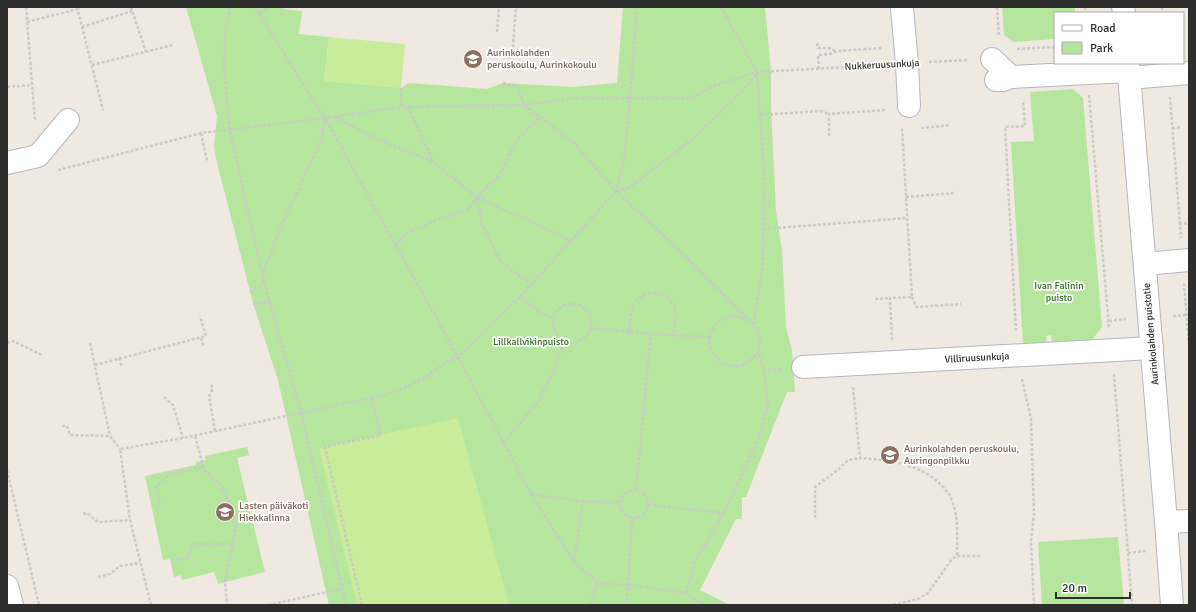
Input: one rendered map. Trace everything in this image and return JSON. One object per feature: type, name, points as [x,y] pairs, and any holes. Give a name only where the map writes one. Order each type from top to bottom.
[{"type":"street","points":[[902,8],[907,64],[905,108]]},
{"type":"street","points":[[996,54],[1010,83],[1128,71],[1178,74]]},
{"type":"street","name":"Aurinkolahden puistotie","points":[[1128,71],[1172,605]]},
{"type":"street","points":[[7,163],[45,164],[68,120]]},
{"type":"street","points":[[1144,264],[1186,260]]},
{"type":"street","name":"Villiruusunkuja","points":[[803,367],[1152,348]]},
{"type":"street","points":[[1166,522],[1189,521]]},
{"type":"street","points":[[7,586],[12,605]]},
{"type":"path","points":[[26,7],[32,85],[45,164]]},
{"type":"path","points":[[131,7],[146,52]]},
{"type":"path","points":[[230,7],[224,35],[224,69],[230,130],[264,282],[301,412],[346,605]]},
{"type":"path","points":[[254,7],[260,14],[325,118],[458,357],[531,494],[574,562],[598,583],[686,593],[704,605]]},
{"type":"path","points":[[260,14],[268,7]]},
{"type":"path","points":[[498,32],[499,7]]},
{"type":"path","points":[[503,57],[512,58],[516,7]]},
{"type":"path","points":[[120,449],[195,436],[389,394],[423,379],[458,357],[520,297],[616,191],[624,161],[637,7]]},
{"type":"path","points":[[721,7],[757,72],[764,170],[763,264],[754,324]]},
{"type":"path","points":[[996,54],[997,7]]},
{"type":"path","points":[[27,22],[77,8],[103,110]]},
{"type":"path","points":[[82,27],[132,11]]},
{"type":"path","points":[[817,43],[818,48],[829,48],[837,51]]},
{"type":"path","points":[[92,64],[173,46]]},
{"type":"path","name":"Nukkeruusunkuja","points":[[45,164],[201,133],[335,117],[402,107],[524,105],[575,98],[690,98],[714,86],[757,72],[907,64],[1054,47]]},
{"type":"path","points":[[819,69],[818,55],[830,54],[837,51],[867,49]]},
{"type":"path","points":[[616,191],[630,187],[694,138],[748,85],[757,72]]},
{"type":"path","points":[[1178,74],[1172,128],[1179,224],[1186,260],[1189,345]]},
{"type":"path","points":[[1010,83],[1025,126],[1005,127],[1016,336]]},
{"type":"path","points":[[503,84],[518,86],[524,105],[575,144],[616,191],[678,249],[747,319],[754,324],[760,336],[760,346],[755,357],[744,365],[736,366],[729,366],[719,361],[711,349],[710,337],[714,327],[720,320],[727,317],[734,316],[747,319]]},
{"type":"path","points":[[7,87],[32,85]]},
{"type":"path","points":[[401,88],[402,107]]},
{"type":"path","points":[[1089,91],[1109,321]]},
{"type":"path","points":[[408,107],[433,162]]},
{"type":"path","points":[[760,115],[821,111],[828,114],[905,108],[902,129],[912,297],[916,307],[961,304]]},
{"type":"path","points":[[828,114],[829,136]]},
{"type":"path","points":[[335,117],[375,138],[433,162],[477,197],[572,241]]},
{"type":"path","points":[[396,245],[407,233],[436,220],[468,210],[477,197],[501,173],[516,141],[540,117]]},
{"type":"path","points":[[263,274],[280,229],[322,140],[325,118]]},
{"type":"path","points":[[916,128],[950,125]]},
{"type":"path","points":[[1172,128],[1182,127]]},
{"type":"path","points":[[902,129],[909,128]]},
{"type":"path","points":[[201,133],[207,161]]},
{"type":"path","points":[[906,197],[954,193]]},
{"type":"path","points":[[477,197],[482,225],[501,262],[532,284]]},
{"type":"path","points":[[763,229],[907,218]]},
{"type":"path","points":[[1179,224],[1189,223]]},
{"type":"path","points":[[250,292],[259,288],[264,282]]},
{"type":"path","points":[[629,331],[633,307],[636,302],[645,295],[656,293],[666,297],[671,301],[674,307],[676,314],[674,334]]},
{"type":"path","points":[[520,297],[541,313],[553,318]]},
{"type":"path","points":[[875,299],[912,297]]},
{"type":"path","points":[[890,298],[893,362]]},
{"type":"path","points":[[253,303],[270,302]]},
{"type":"path","points":[[572,303],[584,307],[588,312],[591,318],[591,328],[582,339],[571,342],[560,338],[554,329],[553,318],[560,307],[572,303]]},
{"type":"path","points":[[95,364],[206,336],[200,316]]},
{"type":"path","points":[[591,328],[651,334],[710,337]]},
{"type":"path","points":[[636,490],[651,334]]},
{"type":"path","points":[[201,338],[204,347]]},
{"type":"path","points":[[503,443],[539,401],[551,376],[565,340]]},
{"type":"path","points":[[7,343],[13,341],[42,355]]},
{"type":"path","points":[[90,343],[110,436],[120,449],[130,520],[150,605]]},
{"type":"path","points":[[686,593],[695,561],[724,513],[757,442],[768,405],[764,370],[758,351]]},
{"type":"path","points":[[119,358],[122,367]]},
{"type":"path","points":[[851,365],[860,458]]},
{"type":"path","points":[[764,370],[803,367]]},
{"type":"path","points":[[1112,367],[1114,374],[1132,605]]},
{"type":"path","points":[[1021,378],[1031,419],[1034,514],[1031,542],[1034,605]]},
{"type":"path","points":[[212,385],[213,388],[209,396],[215,431]]},
{"type":"path","points":[[164,397],[173,405],[183,438]]},
{"type":"path","points":[[362,605],[325,447],[381,435],[371,398]]},
{"type":"path","points":[[62,426],[67,426],[70,435],[110,436]]},
{"type":"path","points":[[195,436],[204,470],[220,485],[231,506],[236,527],[225,582],[226,605]]},
{"type":"path","points":[[815,518],[815,487],[839,469],[848,460],[860,458],[906,464],[925,472],[940,483],[951,497],[956,514],[957,556]]},
{"type":"path","points":[[160,502],[156,486],[170,474],[203,467]]},
{"type":"path","points":[[7,470],[39,605]]},
{"type":"path","points":[[636,490],[644,494],[648,505],[641,517],[632,519],[623,515],[619,503],[627,491],[636,490]]},
{"type":"path","points":[[531,494],[583,501],[619,503]]},
{"type":"path","points":[[574,562],[583,501]]},
{"type":"path","points":[[648,505],[724,513]]},
{"type":"path","points":[[83,514],[87,513],[98,522],[130,520]]},
{"type":"path","points":[[627,601],[632,519]]},
{"type":"path","points":[[170,561],[189,557],[193,544],[233,544]]},
{"type":"path","points":[[893,605],[918,599],[928,593],[952,559],[957,556],[981,556]]},
{"type":"path","points":[[98,577],[110,574],[120,566],[140,563]]},
{"type":"path","points":[[590,605],[598,583]]},
{"type":"path","points":[[268,605],[342,589]]},
{"type":"green space","name":"Lillkallvikinpuisto","points":[[186,7],[282,7],[283,9],[302,11],[299,34],[329,37],[324,81],[401,88],[409,83],[487,89],[503,83],[572,87],[617,83],[623,7],[765,7],[771,72],[771,108],[776,211],[782,250],[786,327],[792,350],[795,392],[787,392],[746,497],[742,497],[742,519],[736,519],[700,590],[730,605],[329,605],[278,380],[253,303],[216,159],[214,147],[217,116]]},
{"type":"green space","points":[[1002,7],[1075,7],[1075,12],[1054,12],[1054,39],[1013,42],[1004,35]]},
{"type":"green space","points":[[329,37],[405,44],[401,88],[324,81]]},
{"type":"green space","name":"Ivan Falinin puisto","points":[[1073,89],[1083,98],[1102,327],[1091,341],[1052,343],[1051,335],[1046,336],[1047,343],[1023,344],[1011,142],[1034,141],[1030,92]]},
{"type":"green space","points":[[458,418],[509,605],[357,605],[319,448]]},
{"type":"green space","points":[[247,447],[249,455],[237,458],[265,572],[218,584],[214,572],[182,580],[181,575],[174,577],[170,559],[163,560],[145,476],[196,465],[196,462],[206,460],[205,456]]},
{"type":"green space","points":[[1118,537],[1124,605],[1042,605],[1038,542]]},
{"type":"place","name":"Aurinkolahden peruskoulu, Aurinkokoulu","points":[[473,59]]},
{"type":"place","name":"Aurinkolahden peruskoulu, Auringonpilkku","points":[[890,455]]},
{"type":"place","name":"Lasten päiväkoti Hiekkalinna","points":[[225,512]]}]
